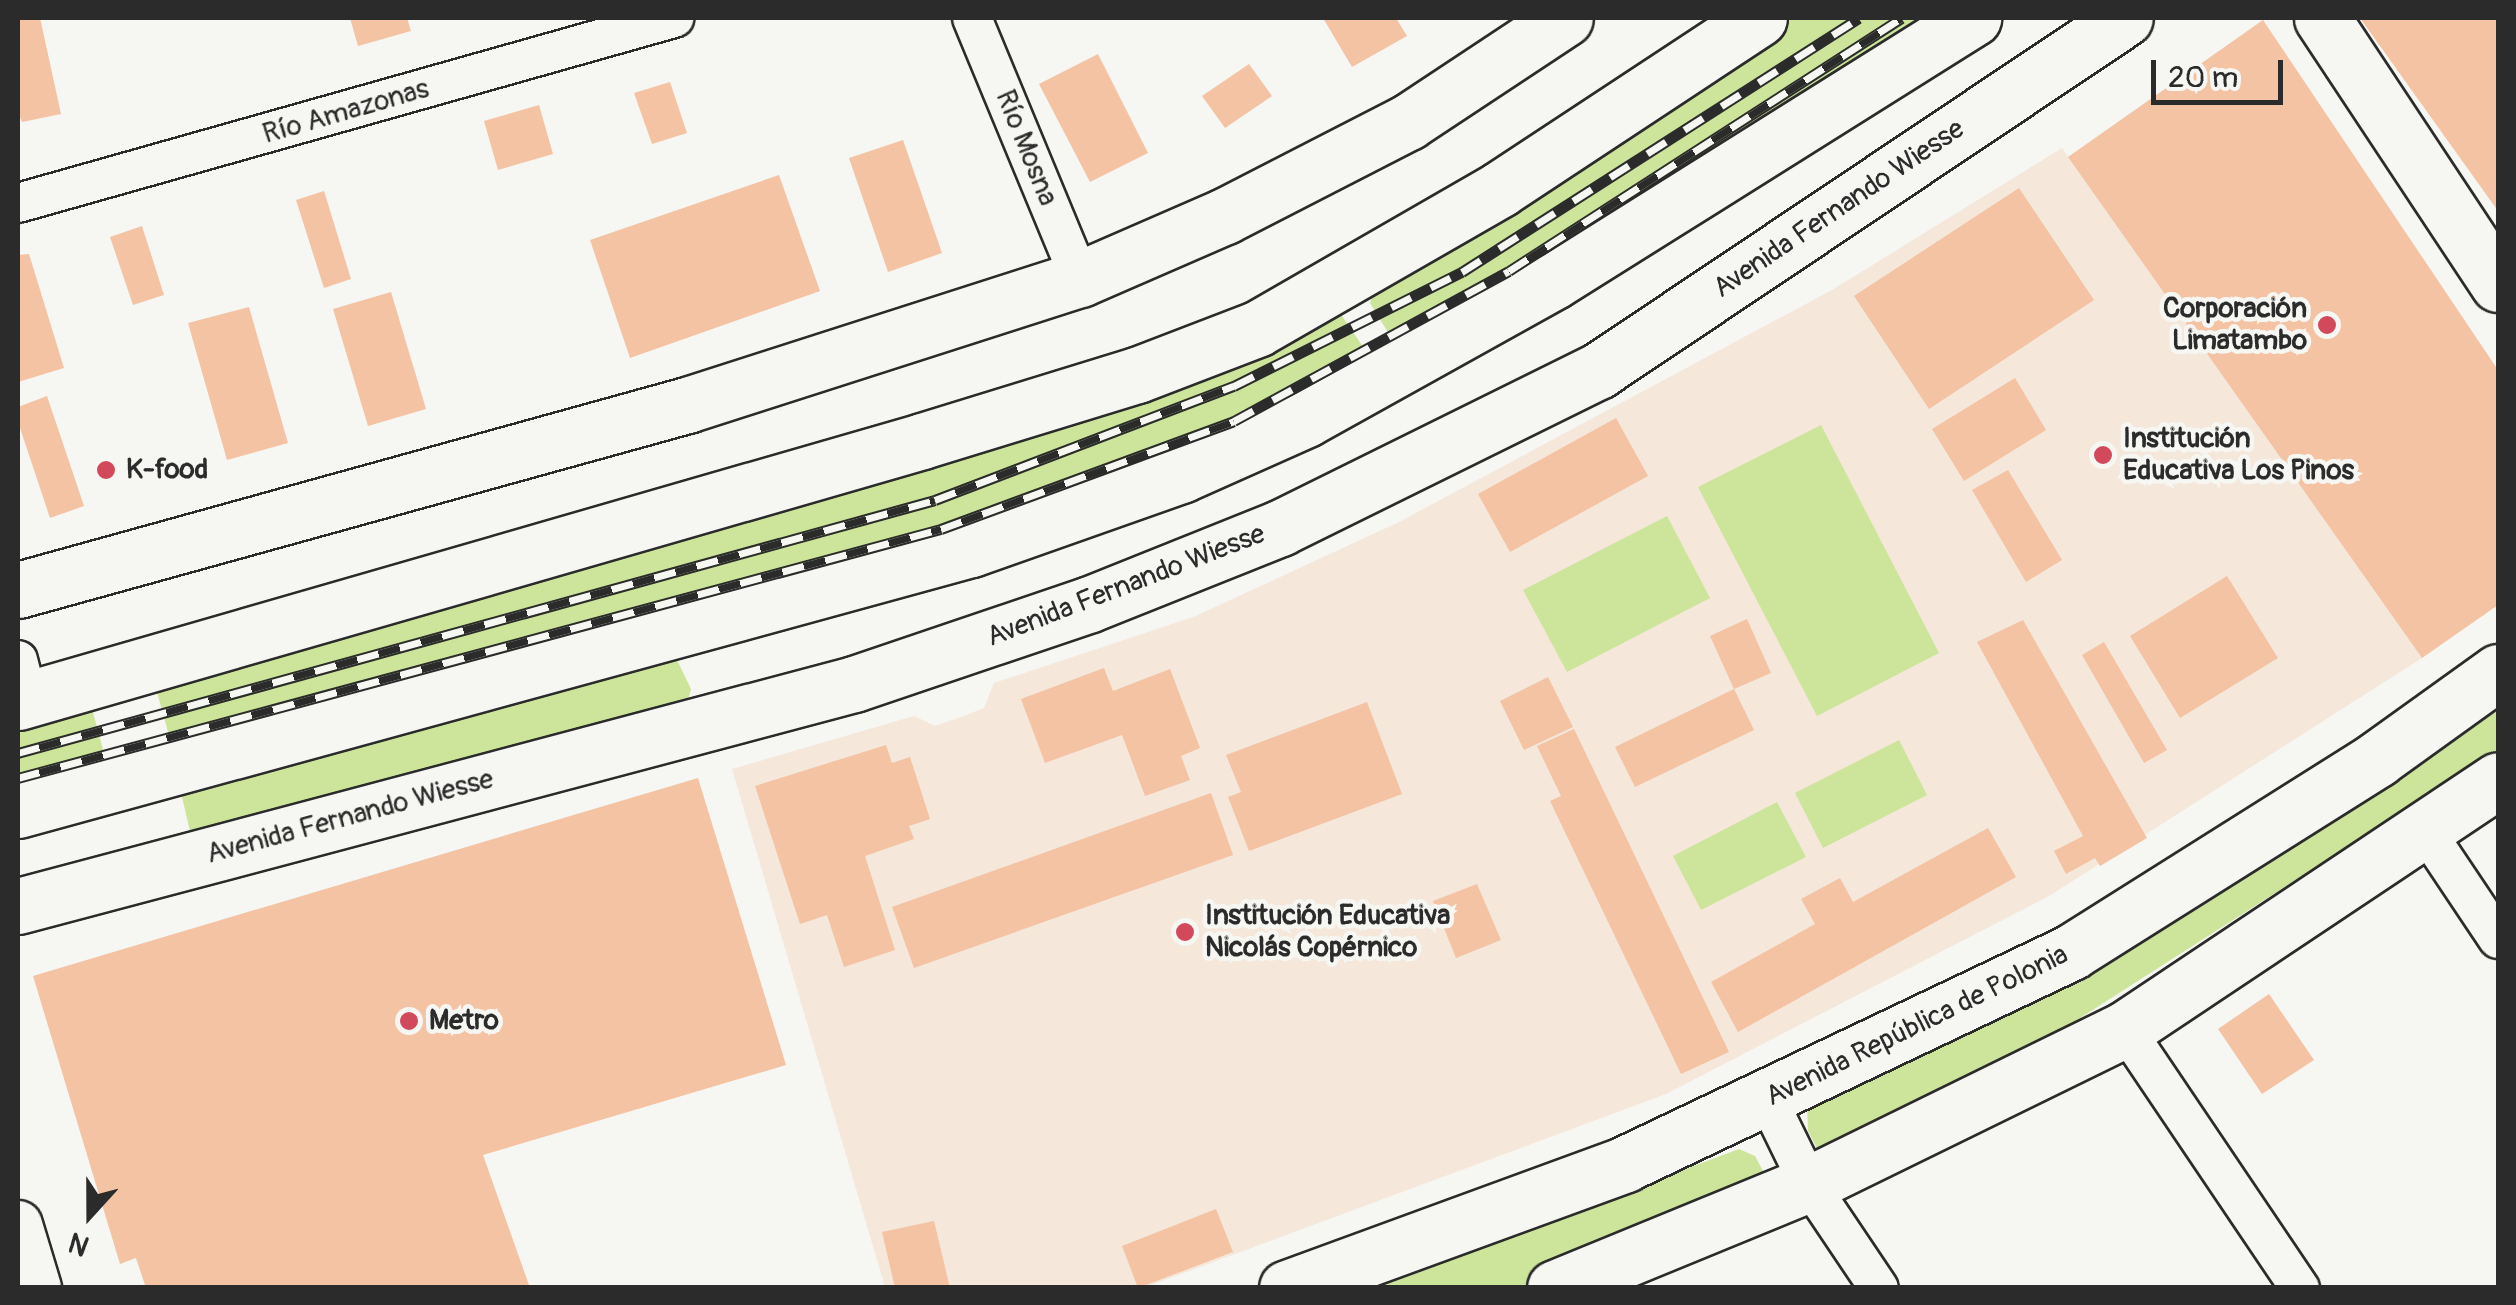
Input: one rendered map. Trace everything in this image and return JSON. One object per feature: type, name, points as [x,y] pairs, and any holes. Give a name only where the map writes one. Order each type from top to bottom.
[{"type":"main road","points":[[18,590],[687,404],[1080,279],[1225,216],[1408,122],[1564,18]]},
{"type":"main road","points":[[21,687],[922,441],[1137,375],[1258,329],[1500,188],[1759,18]]},
{"type":"main road","points":[[18,810],[971,550],[1181,475],[1306,420],[1554,281],[1973,18]]},
{"type":"main road","name":"Avenida Fernando Wiesse","points":[[18,906],[854,684],[1090,604],[1280,528],[1598,370],[2125,18]]},
{"type":"main road","points":[[2322,18],[2498,284]]},
{"type":"main road","name":"Avenida República de Polonia","points":[[1287,1288],[1625,1164],[1768,1100],[2072,952],[2377,759],[2498,672]]},
{"type":"main road","points":[[1556,1288],[1809,1184],[2126,1030],[2498,780]]},
{"type":"street","name":"Río Mosna","points":[[972,18],[1080,279]]},
{"type":"street","name":"Río Amazonas","points":[[18,203],[651,22]]},
{"type":"street","points":[[2425,830],[2498,940]]},
{"type":"street","points":[[2126,1030],[2300,1288]]},
{"type":"street","points":[[1768,1100],[1809,1184],[1879,1288]]},
{"type":"street","points":[[18,1225],[38,1288]]},
{"type":"shaded area","points":[[2062,148],[2422,658],[2049,896],[1666,1094],[1146,1287],[885,1287],[732,769],[914,716],[935,726],[961,717],[984,708],[994,683],[1196,616],[1399,522],[1832,290]]},
{"type":"green space","points":[[1792,18],[1933,18],[1413,340],[1392,339],[1370,303],[1375,288]]},
{"type":"green space","points":[[1326,316],[1342,316],[1366,351],[1357,372],[1305,402],[970,530],[172,746],[153,678]]},
{"type":"green space","points":[[1821,425],[1939,653],[1817,716],[1698,487]]},
{"type":"green space","points":[[1667,516],[1710,598],[1567,672],[1523,590]]},
{"type":"green space","points":[[659,652],[678,662],[691,689],[686,707],[192,840],[179,784]]},
{"type":"green space","points":[[2498,688],[2498,750],[2077,1020],[1840,1156],[1818,1150],[1808,1131],[1807,1101]]},
{"type":"green space","points":[[89,697],[106,761],[18,786],[18,717]]},
{"type":"green space","points":[[1899,740],[1927,795],[1823,848],[1795,793]]},
{"type":"green space","points":[[1777,802],[1806,857],[1701,910],[1673,856]]},
{"type":"green space","points":[[1739,1149],[1755,1156],[1768,1180],[1557,1287],[1369,1288]]},
{"type":"building","points":[[18,18],[40,18],[61,114],[22,122],[18,113]]},
{"type":"building","points":[[350,18],[407,18],[411,31],[358,46]]},
{"type":"building","points":[[1323,18],[1396,18],[1407,36],[1352,67]]},
{"type":"building","points":[[2360,18],[2498,18],[2498,211]]},
{"type":"building","name":"Corporación Limatambo","points":[[2263,20],[2498,370],[2498,605],[2422,658],[2068,157]]},
{"type":"building","points":[[1098,54],[1148,153],[1090,182],[1039,84]]},
{"type":"building","points":[[1249,64],[1272,96],[1225,128],[1202,96]]},
{"type":"building","points":[[670,82],[687,133],[652,144],[634,93]]},
{"type":"building","points":[[539,105],[553,154],[498,170],[484,121]]},
{"type":"building","points":[[903,140],[942,253],[888,272],[849,158]]},
{"type":"building","points":[[779,175],[820,291],[630,358],[590,240]]},
{"type":"building","points":[[2019,188],[2094,300],[1929,409],[1854,296]]},
{"type":"building","points":[[324,191],[351,279],[324,288],[296,200]]},
{"type":"building","points":[[142,226],[164,295],[133,305],[110,237]]},
{"type":"building","points":[[29,254],[64,368],[18,382],[18,255]]},
{"type":"building","points":[[391,292],[426,409],[368,426],[333,309]]},
{"type":"building","points":[[249,307],[288,443],[227,460],[188,323]]},
{"type":"building","points":[[2015,378],[2046,430],[1964,481],[1932,429]]},
{"type":"building","points":[[47,396],[84,506],[50,518],[18,422],[18,407]]},
{"type":"building","points":[[1616,418],[1648,476],[1510,552],[1478,494]]},
{"type":"building","points":[[2008,470],[2062,560],[2026,582],[1972,490]]},
{"type":"building","points":[[2227,576],[2278,658],[2180,718],[2130,636]]},
{"type":"building","points":[[1747,619],[1771,673],[1734,689],[1710,636]]},
{"type":"building","points":[[2023,620],[2147,838],[2100,866],[2095,858],[2066,874],[2054,851],[2083,836],[1977,642]]},
{"type":"building","points":[[2104,642],[2167,750],[2144,763],[2082,655]]},
{"type":"building","points":[[1104,668],[1113,691],[1170,669],[1200,748],[1181,756],[1190,780],[1145,796],[1122,735],[1045,763],[1021,699]]},
{"type":"building","points":[[1548,677],[1573,727],[1524,750],[1500,701]]},
{"type":"building","points":[[1734,689],[1754,730],[1635,787],[1615,747]]},
{"type":"building","points":[[1367,702],[1402,794],[1249,851],[1228,797],[1241,792],[1226,755]]},
{"type":"building","points":[[1574,729],[1729,1052],[1681,1074],[1550,801],[1561,796],[1537,746]]},
{"type":"building","points":[[886,745],[892,763],[910,757],[930,819],[909,826],[914,839],[865,856],[895,950],[844,967],[827,915],[800,924],[755,786]]},
{"type":"building","name":"Metro","points":[[698,778],[786,1065],[483,1155],[530,1288],[146,1288],[136,1258],[120,1264],[33,976]]},
{"type":"building","points":[[1211,793],[1233,855],[914,968],[892,907]]},
{"type":"building","points":[[1988,828],[2016,877],[1738,1032],[1711,982],[1815,924],[1801,899],[1840,878],[1853,902]]},
{"type":"building","points":[[1477,884],[1501,940],[1456,958],[1433,901]]},
{"type":"building","points":[[2269,994],[2314,1060],[2262,1094],[2218,1029]]},
{"type":"building","points":[[1216,1209],[1233,1252],[1138,1288],[1122,1246]]},
{"type":"building","points":[[934,1221],[950,1288],[895,1288],[882,1232]]},
{"type":"railway","points":[[18,753],[935,500],[1234,386],[1462,272],[1859,18]]},
{"type":"railway","points":[[18,778],[941,529],[1234,421],[1509,271],[1901,18]]},
{"type":"place","name":"Corporación Limatambo","points":[[2327,325]]},
{"type":"place","name":"Institución Educativa Los Pinos","points":[[2103,455]]},
{"type":"place","name":"K-food","points":[[106,470]]},
{"type":"place","name":"Institución Educativa Nicolás Copérnico","points":[[1185,932]]},
{"type":"place","name":"Metro","points":[[409,1021]]}]
